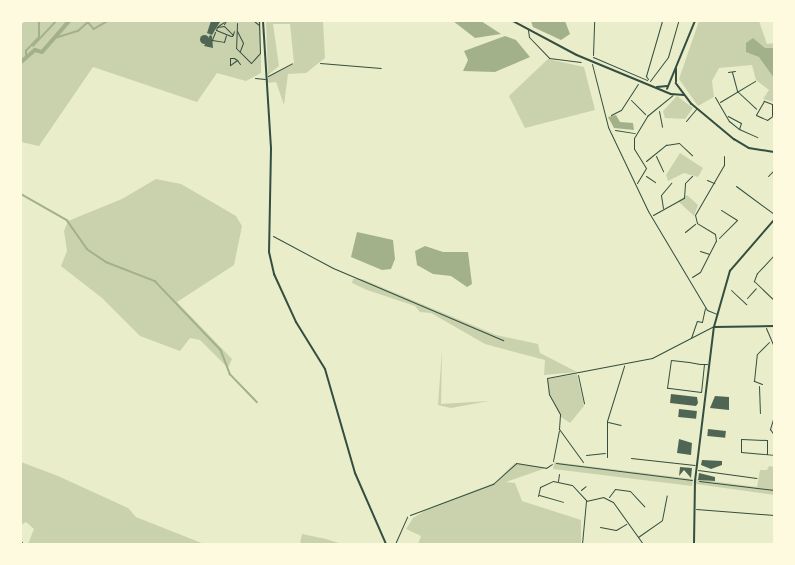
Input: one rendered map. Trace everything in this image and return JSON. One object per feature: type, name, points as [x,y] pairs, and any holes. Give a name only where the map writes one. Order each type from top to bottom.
[{"type":"main road","points":[[261,21],[271,149],[269,234],[274,274],[296,322],[325,369],[358,479],[387,544]]},
{"type":"street","points":[[232,21],[237,23]]},
{"type":"street","points":[[240,21],[237,23],[236,38],[239,52],[249,63],[257,61],[261,49],[261,21]]},
{"type":"street","points":[[254,21],[260,26]]},
{"type":"street","points":[[513,21],[593,62],[653,87],[684,95]]},
{"type":"street","points":[[667,102],[668,85],[695,21]]},
{"type":"street","points":[[225,22],[224,42],[212,39],[217,27],[225,22]]},
{"type":"street","points":[[217,27],[228,31],[236,38]]},
{"type":"street","points":[[216,30],[228,31]]},
{"type":"street","points":[[232,35],[236,30]]},
{"type":"street","points":[[236,30],[243,43],[239,52]]},
{"type":"street","points":[[528,30],[529,37],[549,58],[580,62]]},
{"type":"street","points":[[226,34],[232,35]]},
{"type":"street","points":[[219,45],[220,40]]},
{"type":"street","points":[[237,60],[240,64]]},
{"type":"street","points":[[593,62],[608,128],[635,184],[705,306],[717,314]]},
{"type":"street","points":[[255,78],[265,78],[292,63]]},
{"type":"street","points":[[676,68],[678,87],[697,108],[741,144],[774,152]]},
{"type":"street","points":[[728,72],[735,71]]},
{"type":"street","points":[[732,72],[738,91],[758,110]]},
{"type":"street","points":[[753,79],[757,85]]},
{"type":"street","points":[[718,103],[754,81]]},
{"type":"street","points":[[653,87],[676,83]]},
{"type":"street","points":[[611,115],[630,99],[638,88],[638,84]]},
{"type":"street","points":[[645,176],[644,162],[633,147],[636,134],[647,116],[667,102],[678,87]]},
{"type":"street","points":[[715,97],[739,129],[757,137]]},
{"type":"street","points":[[630,99],[647,116]]},
{"type":"street","points":[[764,101],[771,103],[773,115],[767,120],[756,116],[764,101]]},
{"type":"street","points":[[686,121],[697,108]]},
{"type":"street","points":[[659,109],[663,126],[667,126]]},
{"type":"street","points":[[728,116],[741,123],[739,129]]},
{"type":"street","points":[[688,119],[692,121]]},
{"type":"street","points":[[615,130],[636,134]]},
{"type":"street","points":[[644,162],[666,145],[679,143],[692,155]]},
{"type":"street","points":[[655,154],[663,171]]},
{"type":"street","points":[[721,210],[737,220],[724,237],[717,238],[697,223],[695,215],[714,183],[724,156]]},
{"type":"street","points":[[768,176],[774,170]]},
{"type":"street","points":[[635,184],[645,176]]},
{"type":"street","points":[[645,176],[656,182]]},
{"type":"street","points":[[652,216],[685,197],[685,183],[692,176]]},
{"type":"street","points":[[707,180],[714,183]]},
{"type":"street","points":[[664,210],[661,195],[671,183]]},
{"type":"street","points":[[736,186],[774,214]]},
{"type":"street","points":[[694,544],[696,470],[717,314],[732,268],[774,220]]},
{"type":"street","points":[[685,232],[697,223]]},
{"type":"street","points":[[690,278],[700,272],[717,238]]},
{"type":"street","points":[[700,251],[709,255]]},
{"type":"street","points":[[774,255],[755,277],[757,287],[774,300]]},
{"type":"street","points":[[770,259],[774,264]]},
{"type":"street","points":[[745,299],[757,287]]},
{"type":"street","points":[[731,290],[745,299],[746,304]]},
{"type":"street","points":[[691,338],[697,321],[702,322],[705,306]]},
{"type":"street","points":[[766,326],[770,342],[774,347]]},
{"type":"street","points":[[553,461],[560,414],[549,394],[547,378],[652,358],[714,327],[774,326]]},
{"type":"street","points":[[770,342],[774,344]]},
{"type":"street","points":[[760,413],[761,384],[754,381],[757,350],[770,342]]},
{"type":"street","points":[[704,364],[701,392],[667,388],[671,360],[709,364]]},
{"type":"street","points":[[607,457],[608,421],[624,364]]},
{"type":"street","points":[[755,365],[761,366]]},
{"type":"street","points":[[578,373],[584,403]]},
{"type":"street","points":[[774,416],[770,429],[774,435]]},
{"type":"street","points":[[608,421],[621,425]]},
{"type":"street","points":[[559,429],[583,462]]},
{"type":"street","points":[[767,454],[767,440],[741,439],[741,452],[774,456]]},
{"type":"street","points":[[586,455],[606,453]]},
{"type":"street","points":[[631,458],[697,466]]},
{"type":"street","points":[[696,470],[756,478]]},
{"type":"street","points":[[558,482],[559,474]]},
{"type":"street","points":[[563,502],[539,496],[544,484],[558,482],[572,485],[586,501],[582,544]]},
{"type":"street","points":[[579,492],[586,486]]},
{"type":"street","points":[[608,498],[615,489],[630,491],[644,506]]},
{"type":"street","points":[[638,537],[662,520],[667,495]]},
{"type":"street","points":[[586,501],[594,498],[608,498]]},
{"type":"street","points":[[608,498],[643,544]]},
{"type":"street","points":[[694,508],[774,516]]},
{"type":"street","points":[[396,544],[407,517]]},
{"type":"street","points":[[600,527],[616,530],[628,523]]},
{"type":"path","points":[[592,57],[594,21]]},
{"type":"path","points":[[650,82],[646,75],[662,21]]},
{"type":"path","points":[[650,82],[660,72],[668,57],[678,21]]},
{"type":"path","points":[[590,58],[650,82]]},
{"type":"path","points":[[320,63],[381,68]]},
{"type":"path","points":[[269,234],[333,268],[503,340]]},
{"type":"path","points":[[407,517],[493,484],[516,463],[546,468],[558,464],[774,490]]},
{"type":"shaded area","points":[[25,21],[261,21],[261,73],[246,81],[217,73],[197,102],[93,67],[39,146],[21,142],[21,25]]},
{"type":"shaded area","points":[[266,21],[323,21],[325,58],[306,73],[288,74],[284,105],[276,82],[267,83],[267,78],[294,63],[290,24],[273,24],[279,66],[268,75]]},
{"type":"shaded area","points":[[453,21],[481,21],[501,34],[475,38]]},
{"type":"shaded area","points":[[531,21],[565,21],[570,34],[561,40],[533,27]]},
{"type":"shaded area","points":[[699,21],[759,21],[767,44],[774,43],[774,102],[763,99],[769,90],[756,80],[752,65],[719,68],[712,81],[714,97],[698,106],[679,79]]},
{"type":"shaded area","points":[[505,36],[516,40],[530,57],[495,72],[463,71],[468,60],[464,51]]},
{"type":"shaded area","points":[[753,38],[765,48],[774,48],[774,78],[759,57],[746,52],[746,43]]},
{"type":"shaded area","points":[[548,59],[584,67],[595,110],[525,128],[509,96]]},
{"type":"shaded area","points":[[677,96],[693,108],[685,119],[665,118],[663,111]]},
{"type":"shaded area","points":[[616,115],[620,122],[633,123],[634,130],[614,128],[608,117]]},
{"type":"shaded area","points":[[680,153],[703,168],[698,177],[684,173],[668,181],[666,175]]},
{"type":"shaded area","points":[[156,179],[181,184],[236,216],[242,226],[234,265],[177,302],[232,359],[228,368],[200,340],[190,338],[180,351],[140,336],[102,298],[61,266],[67,251],[64,231],[68,221],[122,199]]},
{"type":"shaded area","points":[[687,195],[698,205],[694,216],[678,201]]},
{"type":"shaded area","points":[[357,232],[393,240],[395,259],[391,269],[382,270],[351,257]]},
{"type":"shaded area","points":[[425,246],[443,252],[468,252],[472,284],[467,287],[451,276],[433,274],[417,265],[415,251]]},
{"type":"shaded area","points":[[353,279],[362,279],[496,335],[538,344],[540,353],[577,372],[544,375],[545,360],[485,344],[431,313],[420,312],[415,306],[352,283]]},
{"type":"shaded area","points":[[442,349],[441,404],[489,401],[451,408],[438,405]]},
{"type":"shaded area","points":[[577,374],[584,406],[570,423],[561,417],[549,394],[547,379]]},
{"type":"shaded area","points":[[21,462],[128,508],[136,517],[204,544],[28,544],[34,529],[26,522],[21,525]]},
{"type":"shaded area","points":[[554,462],[693,479],[692,486],[553,469]]},
{"type":"shaded area","points":[[515,463],[546,468],[506,482],[515,483],[522,501],[581,520],[581,544],[418,544],[421,536],[406,529],[413,518],[429,508],[494,483]]},
{"type":"shaded area","points":[[769,466],[774,467],[774,495],[696,484],[696,479],[757,487],[760,470],[767,470]]},
{"type":"shaded area","points":[[302,534],[326,539],[342,544],[300,544]]},
{"type":"building","points":[[211,21],[220,22],[212,35],[207,33]]},
{"type":"building","points":[[204,35],[208,39],[204,43],[200,39]]},
{"type":"building","points":[[210,35],[212,36],[213,48],[204,46]]},
{"type":"building","points":[[671,394],[697,397],[698,403],[696,406],[670,403]]},
{"type":"building","points":[[715,396],[729,397],[729,410],[710,408]]},
{"type":"building","points":[[679,409],[697,411],[696,419],[678,417]]},
{"type":"building","points":[[708,429],[726,431],[725,438],[707,436]]},
{"type":"building","points":[[679,439],[692,443],[691,455],[677,453]]},
{"type":"building","points":[[702,460],[722,461],[722,465],[711,469],[701,465]]},
{"type":"building","points":[[680,467],[692,468],[691,478],[684,470],[679,476]]},
{"type":"building","points":[[699,473],[715,477],[715,481],[698,480]]},
{"type":"waterway","points":[[26,56],[26,51],[39,37],[39,21]]},
{"type":"waterway","points":[[33,46],[56,21]]},
{"type":"waterway","points":[[21,62],[35,50],[42,52],[69,21]]},
{"type":"waterway","points":[[55,38],[78,31],[88,22],[94,29],[108,21]]},
{"type":"waterway","points":[[21,50],[22,61]]},
{"type":"waterway","points":[[21,194],[67,220],[87,249],[106,262],[155,281],[221,350],[230,374],[257,402]]}]
